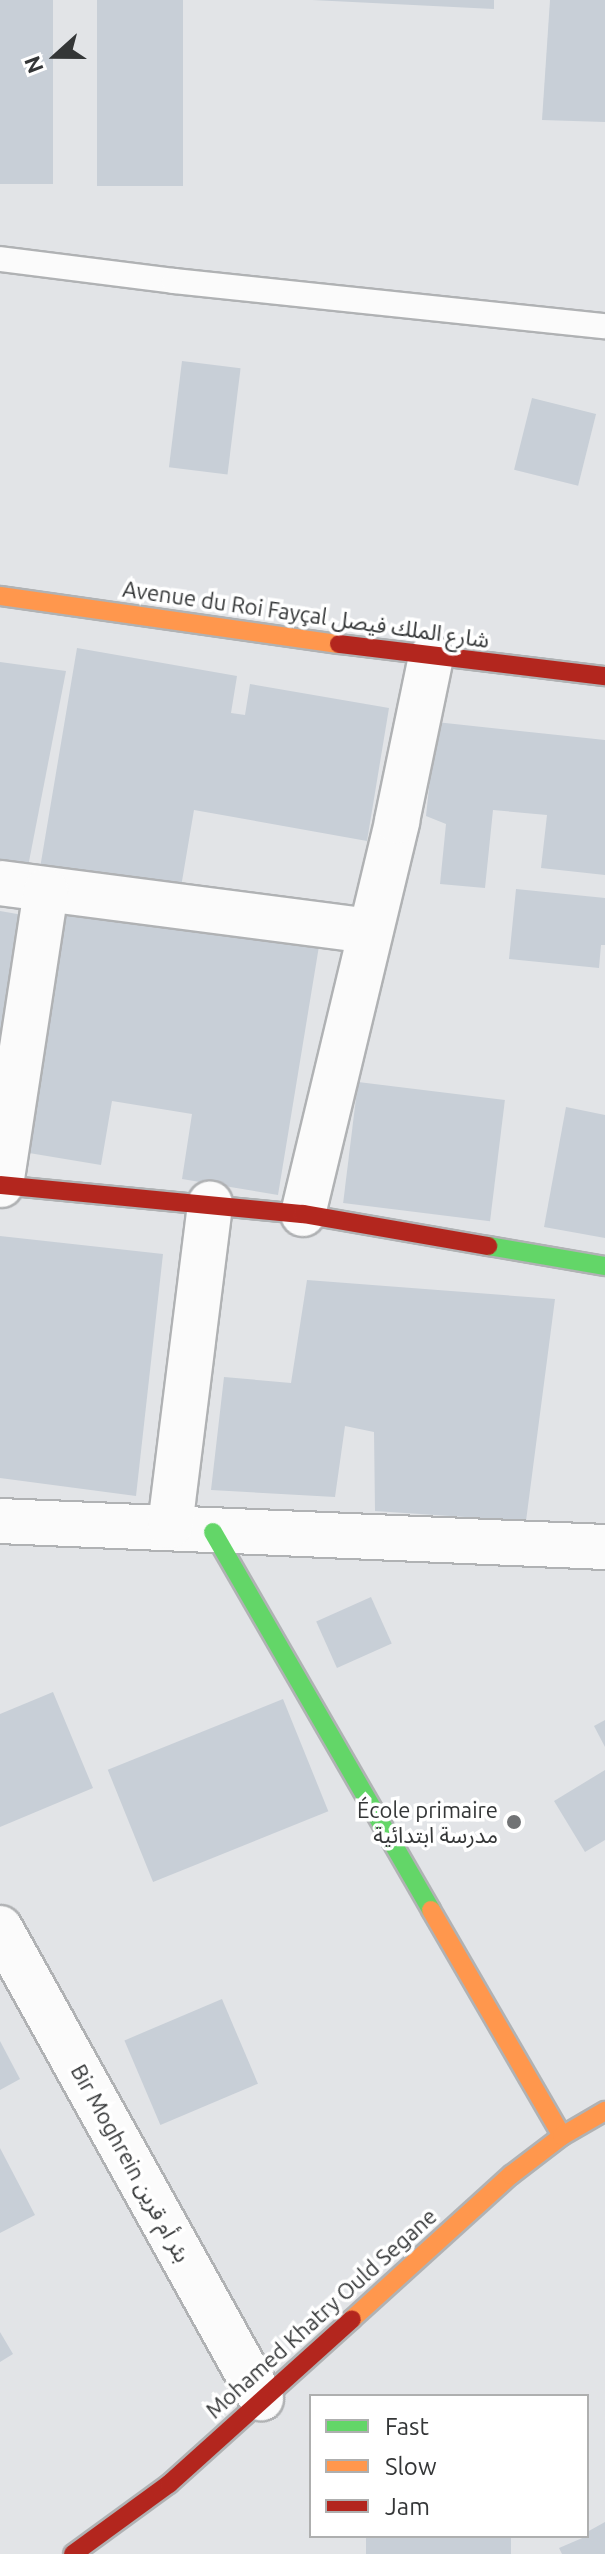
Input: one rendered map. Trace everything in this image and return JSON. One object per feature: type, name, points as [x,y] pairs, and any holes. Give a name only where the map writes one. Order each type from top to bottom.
[{"type":"street","name":"Avenue du Roi Fayçal شارع الملك فيصل","points":[[0,596],[431,657],[605,676]]},
{"type":"street","points":[[303,1214],[431,657]]},
{"type":"street","points":[[0,883],[370,931]]},
{"type":"street","points":[[46,890],[0,1185],[303,1214],[605,1266]]},
{"type":"street","points":[[170,1526],[210,1203]]},
{"type":"street","points":[[0,1521],[605,1547]]},
{"type":"street","points":[[213,1532],[562,2136]]},
{"type":"street","name":"Bir Moghrein بئر أم قرين","points":[[0,1928],[261,2398]]},
{"type":"street","name":"Mohamed Khatry Ould Segane","points":[[73,2554],[169,2484],[511,2175],[562,2136],[605,2111]]},
{"type":"lane","points":[[0,259],[174,281],[605,326]]},
{"type":"building","points":[[0,0],[53,0],[53,184],[0,184]]},
{"type":"building","points":[[97,0],[183,0],[183,186],[97,186]]},
{"type":"building","points":[[312,0],[494,0],[494,9]]},
{"type":"building","points":[[550,0],[605,0],[605,122],[542,120]]},
{"type":"building","points":[[182,361],[241,368],[228,474],[169,467]]},
{"type":"building","points":[[532,398],[596,414],[578,486],[514,470]]},
{"type":"building","points":[[77,648],[237,676],[231,713],[245,715],[250,684],[389,708],[367,841],[194,810],[179,899],[39,874]]},
{"type":"building","points":[[0,662],[66,671],[26,877],[0,874]]},
{"type":"building","points":[[436,722],[605,740],[605,875],[541,868],[547,815],[493,810],[485,888],[440,884],[446,824],[426,816]]},
{"type":"building","points":[[516,889],[605,898],[605,945],[601,945],[599,968],[509,959]]},
{"type":"building","points":[[65,897],[320,940],[278,1195],[182,1179],[192,1114],[112,1101],[101,1165],[23,1152]]},
{"type":"building","points":[[0,911],[23,915],[0,1059]]},
{"type":"building","points":[[358,1082],[505,1100],[490,1221],[343,1203]]},
{"type":"building","points":[[566,1107],[605,1115],[605,1238],[544,1227]]},
{"type":"building","points":[[0,1236],[163,1254],[136,1496],[0,1478]]},
{"type":"building","points":[[307,1280],[555,1299],[526,1521],[375,1511],[374,1432],[345,1426],[335,1497],[211,1490],[224,1377],[291,1383]]},
{"type":"building","points":[[371,1597],[392,1644],[337,1668],[316,1621]]},
{"type":"building","points":[[53,1692],[93,1788],[0,1827],[0,1714]]},
{"type":"building","points":[[283,1699],[328,1811],[153,1882],[108,1770]]},
{"type":"building","points":[[605,1720],[605,1747],[594,1726]]},
{"type":"building","points":[[605,1770],[605,1840],[585,1852],[554,1801]]},
{"type":"building","points":[[222,1999],[258,2084],[160,2125],[124,2040]]},
{"type":"building","points":[[0,2041],[20,2079],[0,2090]]},
{"type":"building","points":[[0,2148],[35,2215],[0,2233]]},
{"type":"building","points":[[0,2332],[13,2354],[0,2362]]},
{"type":"building","points":[[605,2522],[605,2554],[562,2554],[559,2548],[589,2538],[589,2531]]},
{"type":"building","points":[[366,2538],[511,2538],[511,2554],[366,2554]]},
{"type":"traffic: fast","points":[[488,1246],[605,1266]]},
{"type":"traffic: fast","points":[[213,1532],[431,1910]]},
{"type":"traffic: slow","points":[[0,596],[339,644]]},
{"type":"traffic: slow","points":[[431,1910],[562,2136]]},
{"type":"traffic: slow","points":[[352,2319],[511,2175],[562,2136],[605,2111]]},
{"type":"traffic: jam","points":[[339,644],[605,676]]},
{"type":"traffic: jam","points":[[0,1185],[303,1214],[488,1246]]},
{"type":"traffic: jam","points":[[73,2554],[169,2484],[352,2319]]},
{"type":"place","name":"École primaire مدرسة ابتدائية","points":[[514,1822]]}]
